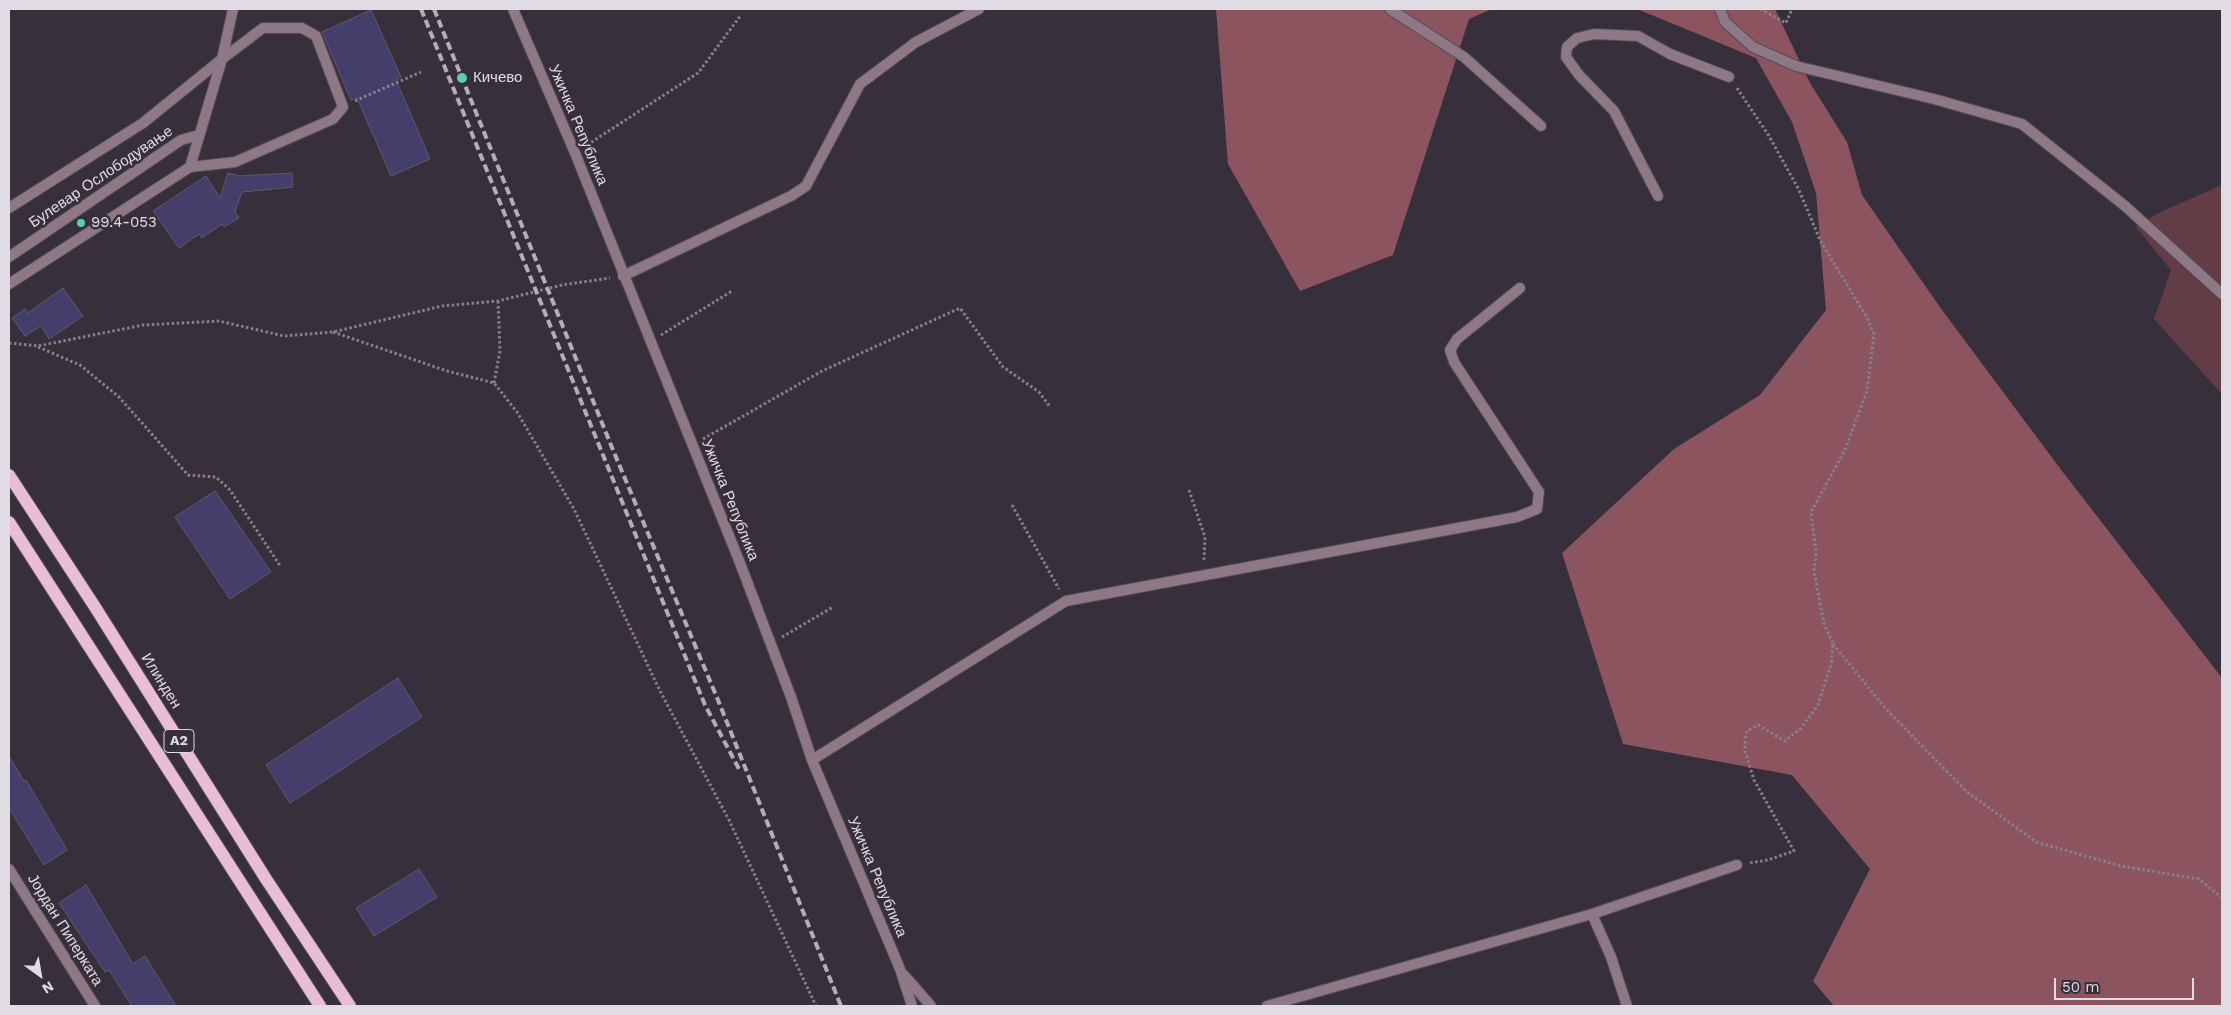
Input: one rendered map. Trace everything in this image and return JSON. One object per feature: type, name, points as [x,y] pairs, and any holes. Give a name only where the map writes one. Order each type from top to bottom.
[{"type":"main road","name":"Илинден","points":[[9,475],[95,607],[266,879],[350,1006]]},
{"type":"main road","name":"A2","points":[[9,522],[320,1006]]},
{"type":"street","points":[[190,167],[222,60],[233,9]]},
{"type":"street","name":"Ужичка Република","points":[[513,9],[575,153],[692,445],[771,644],[812,760],[900,969],[912,1006]]},
{"type":"street","points":[[623,276],[791,196],[806,186],[860,84],[916,42],[979,9]]},
{"type":"street","points":[[1390,9],[1464,57],[1541,126]]},
{"type":"street","points":[[1720,9],[1725,22],[1753,47],[1796,66],[1934,99],[2022,124],[2125,206],[2222,294]]},
{"type":"street","points":[[9,208],[143,123],[264,28],[302,28],[316,36],[343,107],[333,119],[235,162],[190,167],[9,284]]},
{"type":"street","points":[[1658,196],[1614,111],[1579,74],[1566,57],[1567,47],[1577,38],[1594,34],[1638,36],[1670,54],[1729,77]]},
{"type":"street","name":"Булевар Ослободување","points":[[9,257],[181,140],[199,135]]},
{"type":"street","points":[[812,760],[1066,601],[1517,517],[1537,509],[1539,492],[1454,362],[1450,350],[1457,339],[1520,288]]},
{"type":"street","points":[[1267,1006],[1592,914],[1737,864]]},
{"type":"street","name":"Јордан Пиперката","points":[[9,869],[95,1006]]},
{"type":"street","points":[[1592,914],[1611,957],[1627,1006]]},
{"type":"street","points":[[900,969],[931,1006]]},
{"type":"path","points":[[1760,9],[1786,23],[1792,9]]},
{"type":"path","points":[[575,153],[698,73],[741,15]]},
{"type":"path","points":[[343,107],[421,72]]},
{"type":"path","points":[[1729,77],[1769,136],[1799,190],[1820,240],[1866,316],[1874,334],[1867,391],[1845,450],[1811,512],[1816,553],[1814,571],[1824,624],[1833,644],[1886,709],[1966,791],[2036,842],[2121,866],[2199,879],[2222,898]]},
{"type":"path","points":[[9,343],[38,346],[143,325],[219,321],[284,336],[333,332],[442,306],[498,301],[562,285],[623,276]]},
{"type":"path","points":[[650,342],[732,292]]},
{"type":"path","points":[[494,383],[500,351],[498,301]]},
{"type":"path","points":[[692,445],[822,371],[960,308],[1003,367],[1039,392],[1050,407]]},
{"type":"path","points":[[333,332],[447,371],[494,383],[517,412],[574,509],[660,691],[729,820],[816,1006]]},
{"type":"path","points":[[38,346],[80,365],[119,397],[188,474],[216,477],[230,490],[281,566]]},
{"type":"path","points":[[1189,490],[1205,537],[1204,575]]},
{"type":"path","points":[[1012,505],[1066,601]]},
{"type":"path","points":[[771,644],[833,607]]},
{"type":"path","points":[[1737,864],[1768,860],[1794,851],[1754,780],[1745,751],[1747,731],[1758,726],[1785,741],[1801,728],[1818,705],[1831,665],[1833,644]]},
{"type":"shaded area","points":[[1216,9],[1492,9],[1469,19],[1393,255],[1300,291],[1228,164]]},
{"type":"shaded area","points":[[1637,9],[1775,9],[1810,83],[1847,142],[1862,195],[1942,310],[2059,467],[2222,678],[2222,1006],[1834,1006],[1813,981],[1870,869],[1792,775],[1623,744],[1562,553],[1674,449],[1760,395],[1826,310],[1816,193],[1792,122],[1756,58]]},
{"type":"shaded area","points":[[2222,185],[2222,394],[2154,319],[2171,270],[2135,226],[2163,211]]},
{"type":"building","points":[[371,10],[401,77],[396,80],[430,159],[391,176],[357,98],[351,100],[322,32]]},
{"type":"building","points":[[228,173],[239,176],[292,173],[293,187],[242,192],[235,212],[239,218],[224,227],[222,224],[202,238],[199,234],[179,248],[153,211],[206,176],[220,198]]},
{"type":"building","points":[[63,288],[83,316],[49,339],[41,326],[25,336],[12,318],[25,309],[28,313]]},
{"type":"building","points":[[215,491],[271,572],[230,599],[175,517]]},
{"type":"building","points":[[398,678],[422,717],[290,803],[266,765]]},
{"type":"building","points":[[9,756],[24,781],[26,780],[67,850],[44,865],[9,808]]},
{"type":"building","points":[[419,869],[437,897],[374,936],[356,908]]},
{"type":"building","points":[[86,885],[133,964],[145,956],[176,1006],[132,1006],[109,970],[105,972],[59,903]]},
{"type":"railway","points":[[421,9],[705,705],[739,769]]},
{"type":"railway","points":[[434,9],[613,450],[718,700],[841,1006]]},
{"type":"place","name":"Кичево","points":[[462,78]]},
{"type":"place","name":"99.4-053","points":[[81,223]]}]
